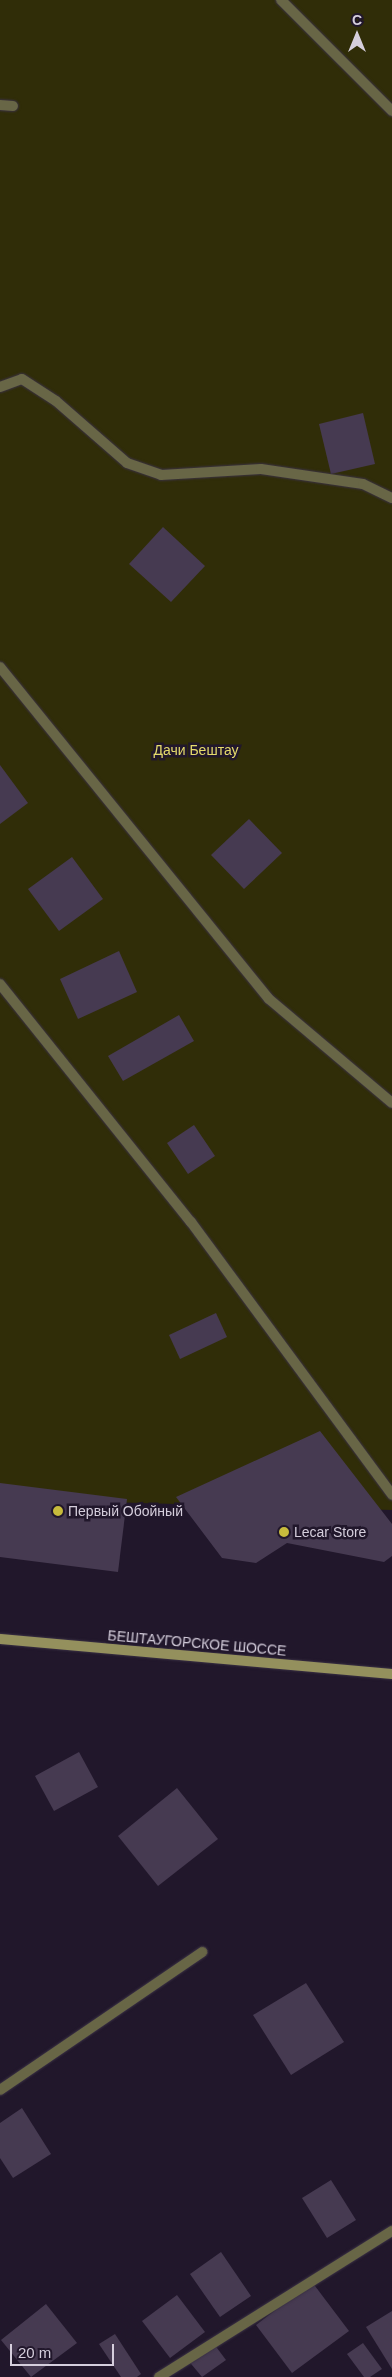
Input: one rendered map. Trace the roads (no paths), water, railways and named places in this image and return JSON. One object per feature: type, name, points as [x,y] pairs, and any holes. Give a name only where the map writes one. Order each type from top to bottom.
[{"type":"main road","name":"БЕШТАУГОРСКОЕ ШОССЕ","points":[[0,1639],[392,1674]]},
{"type":"lane","points":[[281,0],[392,112]]},
{"type":"lane","points":[[0,106],[13,106]]},
{"type":"lane","points":[[0,387],[22,379],[56,401],[127,462],[161,474],[261,469],[363,484],[392,498]]},
{"type":"lane","points":[[0,667],[269,999],[392,1103]]},
{"type":"lane","points":[[0,984],[191,1222],[392,1495]]},
{"type":"lane","points":[[0,2090],[202,1952]]},
{"type":"lane","points":[[159,2377],[392,2231]]},
{"type":"place","name":"Первый Обойный","points":[[58,1511]]},
{"type":"place","name":"Lecar Store","points":[[284,1532]]},
{"type":"park label","name":"Дачи Бештау","points":[[196,750]]}]
